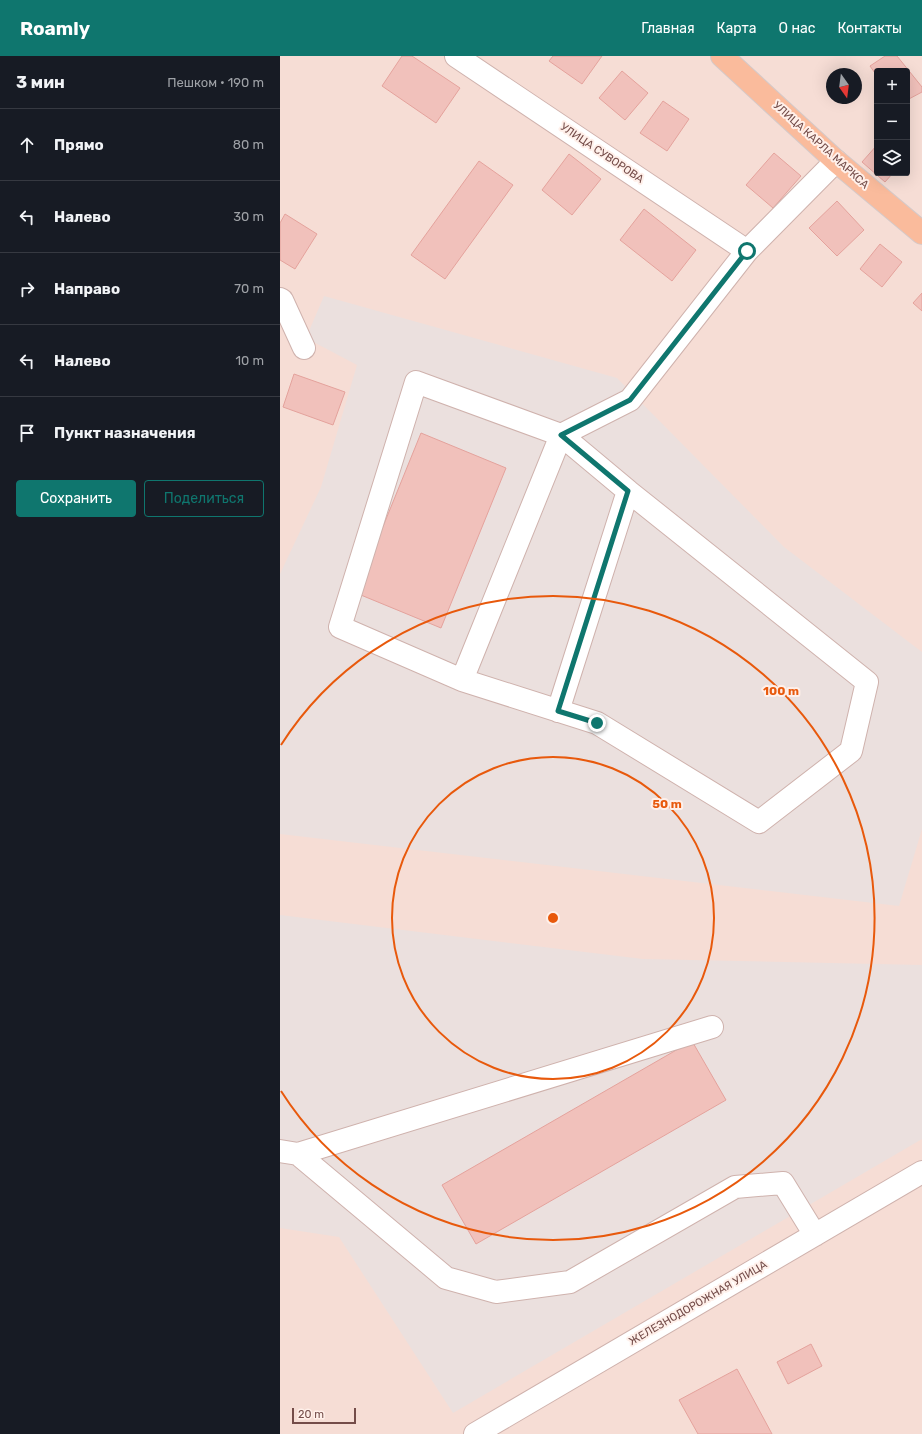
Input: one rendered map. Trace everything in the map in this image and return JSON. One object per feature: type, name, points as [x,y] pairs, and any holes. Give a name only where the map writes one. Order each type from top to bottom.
[{"type":"main road","name":"УЛИЦА КАРЛА МАРКСА","points":[[722,56],[836,161],[922,233]]},
{"type":"street","name":"УЛИЦА СУВОРОВА","points":[[456,56],[747,251]]},
{"type":"street","points":[[462,680],[561,435],[630,400],[747,251],[836,161]]},
{"type":"street","points":[[280,299],[282,300],[304,348]]},
{"type":"street","points":[[416,382],[561,435],[628,491],[867,682],[850,751],[759,822],[597,723],[462,680],[340,627],[416,382]]},
{"type":"street","points":[[558,711],[628,491]]},
{"type":"street","points":[[289,1153],[712,1027]]},
{"type":"street","points":[[289,1153],[446,1278],[496,1292],[570,1282],[735,1187],[783,1182],[815,1235]]},
{"type":"street","name":"ЖЕЛЕЗНОДОРОЖНАЯ УЛИЦА","points":[[475,1434],[922,1172]]},
{"type":"shaded area","points":[[280,56],[922,56],[922,1434],[280,1434]]},
{"type":"shaded area","points":[[324,296],[617,378],[784,547],[922,652],[922,829],[899,906],[280,834],[280,574],[321,487],[357,365],[306,338]]},
{"type":"shaded area","points":[[280,915],[643,959],[922,965],[922,1139],[453,1413],[339,1237],[280,1228]]},
{"type":"building","points":[[402,56],[412,56],[460,88],[436,123],[382,86]]},
{"type":"building","points":[[553,56],[602,56],[582,84],[549,61]]},
{"type":"building","points":[[885,56],[897,56],[907,68],[874,68],[874,72],[870,66]]},
{"type":"building","points":[[622,71],[648,93],[625,120],[599,98]]},
{"type":"building","points":[[910,72],[922,87],[922,92],[910,98]]},
{"type":"building","points":[[663,101],[689,119],[667,151],[640,133]]},
{"type":"building","points":[[874,148],[874,172],[862,162]]},
{"type":"building","points":[[774,153],[801,176],[773,208],[746,185]]},
{"type":"building","points":[[569,154],[601,179],[572,215],[542,190]]},
{"type":"building","points":[[479,161],[513,185],[445,279],[411,255]]},
{"type":"building","points":[[878,176],[890,176],[885,182]]},
{"type":"building","points":[[837,201],[864,230],[837,256],[809,228]]},
{"type":"building","points":[[644,209],[696,250],[672,281],[620,240]]},
{"type":"building","points":[[285,214],[317,234],[295,269],[280,260],[280,223]]},
{"type":"building","points":[[880,244],[902,262],[882,287],[860,269]]},
{"type":"building","points":[[922,293],[922,311],[913,303]]},
{"type":"building","points":[[294,374],[345,392],[333,425],[283,407]]},
{"type":"building","points":[[421,433],[506,468],[441,628],[356,593]]},
{"type":"building","points":[[692,1041],[726,1100],[476,1244],[442,1185]]},
{"type":"building","points":[[811,1344],[822,1366],[788,1384],[777,1362]]},
{"type":"building","points":[[737,1369],[772,1434],[698,1434],[679,1400]]},
{"type":"route","points":[[597,723],[558,711],[628,491],[561,435],[630,400],[747,251]]}]
